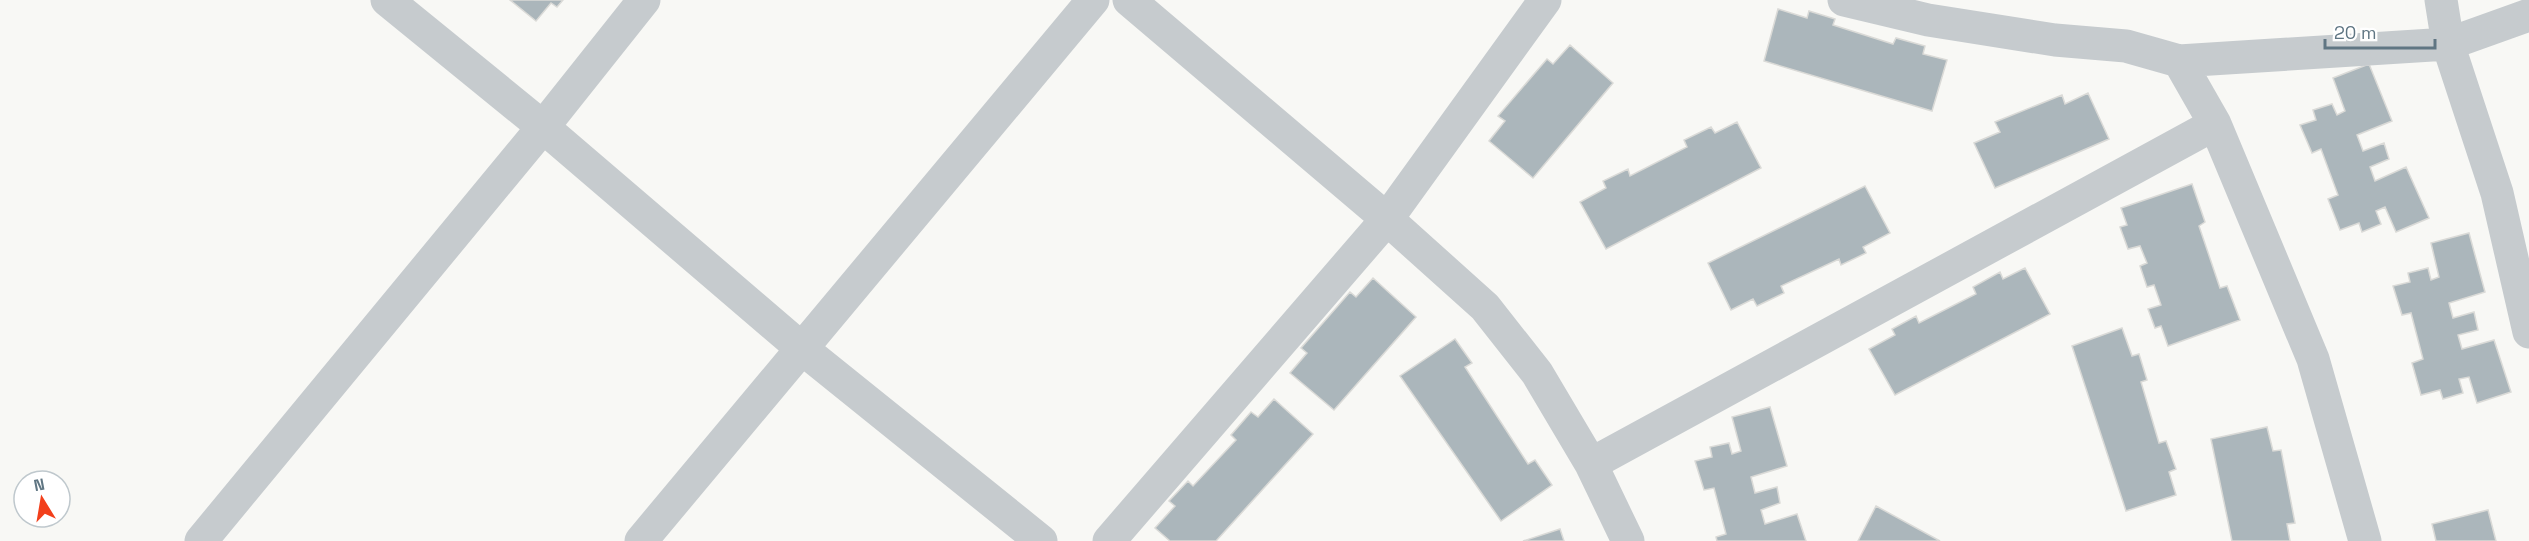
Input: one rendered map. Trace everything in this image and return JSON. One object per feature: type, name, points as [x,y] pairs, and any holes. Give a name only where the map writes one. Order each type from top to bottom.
[{"type":"street","points":[[387,0],[543,127],[800,347],[1041,541]]},
{"type":"street","points":[[201,541],[543,127],[644,0]]},
{"type":"street","points":[[641,541],[800,347],[1093,0]]},
{"type":"street","points":[[1129,0],[1387,219],[1485,307],[1537,373],[1591,464],[1628,541]]},
{"type":"street","points":[[1109,541],[1387,219],[1545,0]]},
{"type":"street","points":[[1844,0],[1940,22],[2055,40],[2126,46],[2180,61],[2448,44],[2529,15]]},
{"type":"street","points":[[2441,0],[2448,44],[2497,194],[2529,332]]},
{"type":"street","points":[[2180,61],[2215,124],[2313,359],[2365,541]]},
{"type":"street","points":[[1591,464],[2215,124]]},
{"type":"building","points":[[510,0],[563,0],[557,7],[551,3],[536,21]]},
{"type":"building","points":[[1778,9],[1807,18],[1809,11],[1835,19],[1833,25],[1893,44],[1896,38],[1925,46],[1923,54],[1947,60],[1932,111],[1764,61]]},
{"type":"building","points":[[1570,45],[1613,83],[1533,178],[1489,141],[1505,121],[1498,116],[1547,59],[1553,64]]},
{"type":"building","points":[[2369,64],[2392,121],[2357,135],[2363,151],[2384,143],[2389,159],[2370,167],[2375,181],[2406,167],[2429,218],[2396,232],[2385,207],[2376,211],[2381,224],[2362,232],[2359,223],[2340,230],[2328,199],[2338,195],[2321,149],[2312,153],[2300,125],[2316,120],[2313,110],[2332,104],[2337,115],[2345,111],[2333,78]]},
{"type":"building","points":[[2088,93],[2109,139],[1995,188],[1974,143],[2000,132],[1995,122],[2062,95],[2065,104]]},
{"type":"building","points":[[1737,122],[1761,168],[1606,249],[1580,202],[1606,188],[1603,181],[1628,169],[1630,176],[1687,147],[1684,140],[1711,127],[1715,133]]},
{"type":"building","points":[[2192,184],[2205,222],[2199,226],[2220,288],[2227,286],[2240,320],[2168,346],[2161,326],[2155,328],[2148,309],[2161,305],[2154,285],[2147,287],[2140,266],[2147,263],[2140,246],[2128,249],[2120,227],[2127,225],[2121,208]]},
{"type":"building","points":[[1865,186],[1890,233],[1863,247],[1866,253],[1841,265],[1839,259],[1781,286],[1784,293],[1757,306],[1753,299],[1731,310],[1708,263]]},
{"type":"building","points":[[2469,233],[2485,292],[2449,303],[2453,318],[2474,312],[2478,330],[2458,335],[2462,349],[2494,340],[2511,392],[2477,403],[2469,377],[2459,379],[2463,393],[2443,399],[2440,390],[2421,395],[2412,363],[2423,359],[2411,313],[2402,315],[2393,286],[2410,282],[2408,273],[2428,268],[2431,280],[2439,277],[2431,243]]},
{"type":"building","points":[[2025,268],[2050,314],[1895,395],[1869,349],[1895,335],[1892,329],[1916,316],[1919,323],[1976,294],[1973,287],[2000,272],[2003,279]]},
{"type":"building","points":[[1373,278],[1416,317],[1334,410],[1290,373],[1307,353],[1301,348],[1350,292],[1356,297]]},
{"type":"building","points":[[2122,328],[2132,356],[2139,354],[2147,380],[2141,382],[2159,443],[2166,441],[2176,469],[2169,472],[2176,495],[2126,511],[2072,346]]},
{"type":"building","points":[[1455,339],[1472,363],[1465,367],[1528,464],[1535,460],[1552,485],[1501,521],[1400,376]]},
{"type":"building","points":[[1274,399],[1313,434],[1216,541],[1170,541],[1155,528],[1175,506],[1169,501],[1188,481],[1193,486],[1236,440],[1231,435],[1251,412],[1258,417]]},
{"type":"building","points":[[1770,407],[1787,466],[1751,477],[1755,493],[1777,487],[1780,503],[1761,510],[1765,524],[1797,514],[1806,541],[1717,541],[1716,537],[1726,534],[1714,488],[1704,490],[1695,461],[1712,457],[1710,447],[1729,443],[1732,454],[1741,451],[1732,417]]},
{"type":"building","points":[[2267,427],[2273,451],[2281,450],[2295,523],[2287,524],[2290,541],[2232,541],[2211,439]]},
{"type":"building","points":[[1876,506],[1940,541],[1858,541]]},
{"type":"building","points":[[2488,510],[2496,541],[2436,541],[2432,524]]},
{"type":"building","points":[[1560,529],[1564,541],[1523,541]]}]
